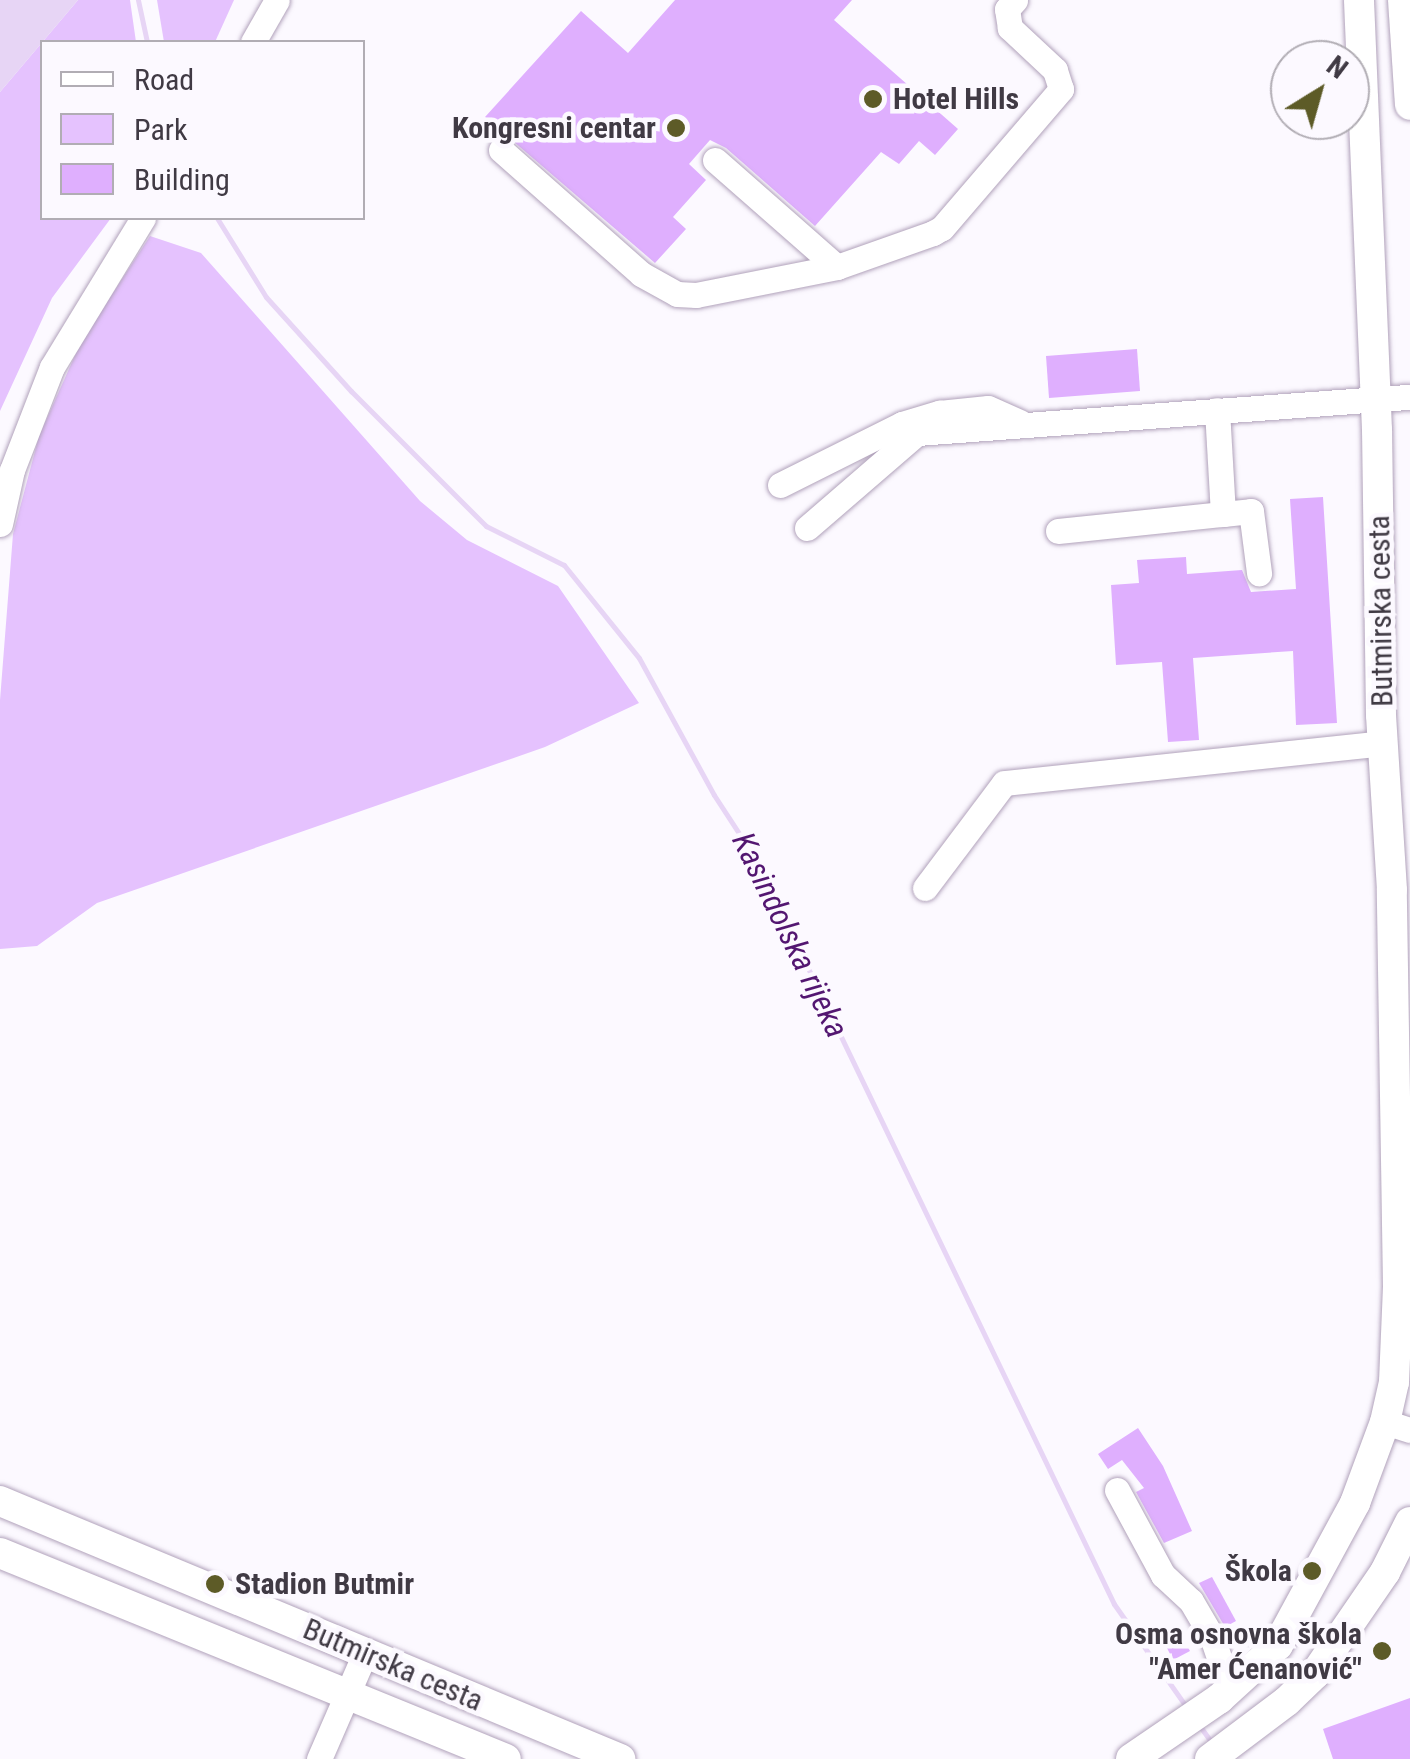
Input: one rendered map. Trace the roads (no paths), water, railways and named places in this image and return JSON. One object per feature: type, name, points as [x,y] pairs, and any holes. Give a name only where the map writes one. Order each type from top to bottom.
[{"type":"main road","name":"Butmirska cesta","points":[[1131,1759],[1224,1695],[1278,1645],[1296,1619],[1397,1426],[1392,909],[1376,398],[1358,0]]},
{"type":"main road","points":[[1404,0],[1410,105]]},
{"type":"main road","name":"Butmirska cesta","points":[[0,1501],[620,1759]]},
{"type":"main road","points":[[1210,1759],[1315,1674],[1385,1572],[1410,1522]]},
{"type":"main road","name":"Butmirska cesta","points":[[0,1552],[506,1759]]},
{"type":"street","points":[[254,40],[277,0]]},
{"type":"street","points":[[501,150],[640,274],[677,294],[696,294],[837,267],[942,228],[1058,98],[1061,80],[1055,70],[1010,28],[1006,18],[1015,0]]},
{"type":"street","points":[[714,160],[837,267]]},
{"type":"street","points":[[0,524],[12,470],[52,367],[142,220]]},
{"type":"street","points":[[806,528],[916,432],[1410,397]]},
{"type":"street","points":[[780,485],[902,424],[939,413],[988,408],[1024,424]]},
{"type":"street","points":[[1217,410],[1223,514]]},
{"type":"street","points":[[1058,531],[1251,511],[1259,574]]},
{"type":"street","points":[[924,888],[1004,783],[1384,743]]},
{"type":"street","points":[[1117,1490],[1163,1575],[1191,1601],[1212,1637],[1224,1695]]},
{"type":"street","points":[[319,1759],[365,1653]]},
{"type":"waterway","name":"Kasindolska rijeka","points":[[138,0],[147,40]]},
{"type":"waterway","name":"Kasindolska rijeka","points":[[218,220],[266,297],[351,391],[486,526],[564,565],[639,658],[714,795],[755,858],[1114,1604],[1187,1708]]},
{"type":"waterway","name":"Kasindolska rijeka","points":[[1199,1725],[1213,1744]]},
{"type":"place","name":"Hotel Hills","points":[[873,99]]},
{"type":"place","name":"Kongresni centar","points":[[676,128]]},
{"type":"place","name":"Škola","points":[[1312,1571]]},
{"type":"place","name":"Stadion Butmir","points":[[215,1584]]},
{"type":"place","name":"Osma osnovna škola \"Amer Ćenanović\"","points":[[1382,1651]]}]
